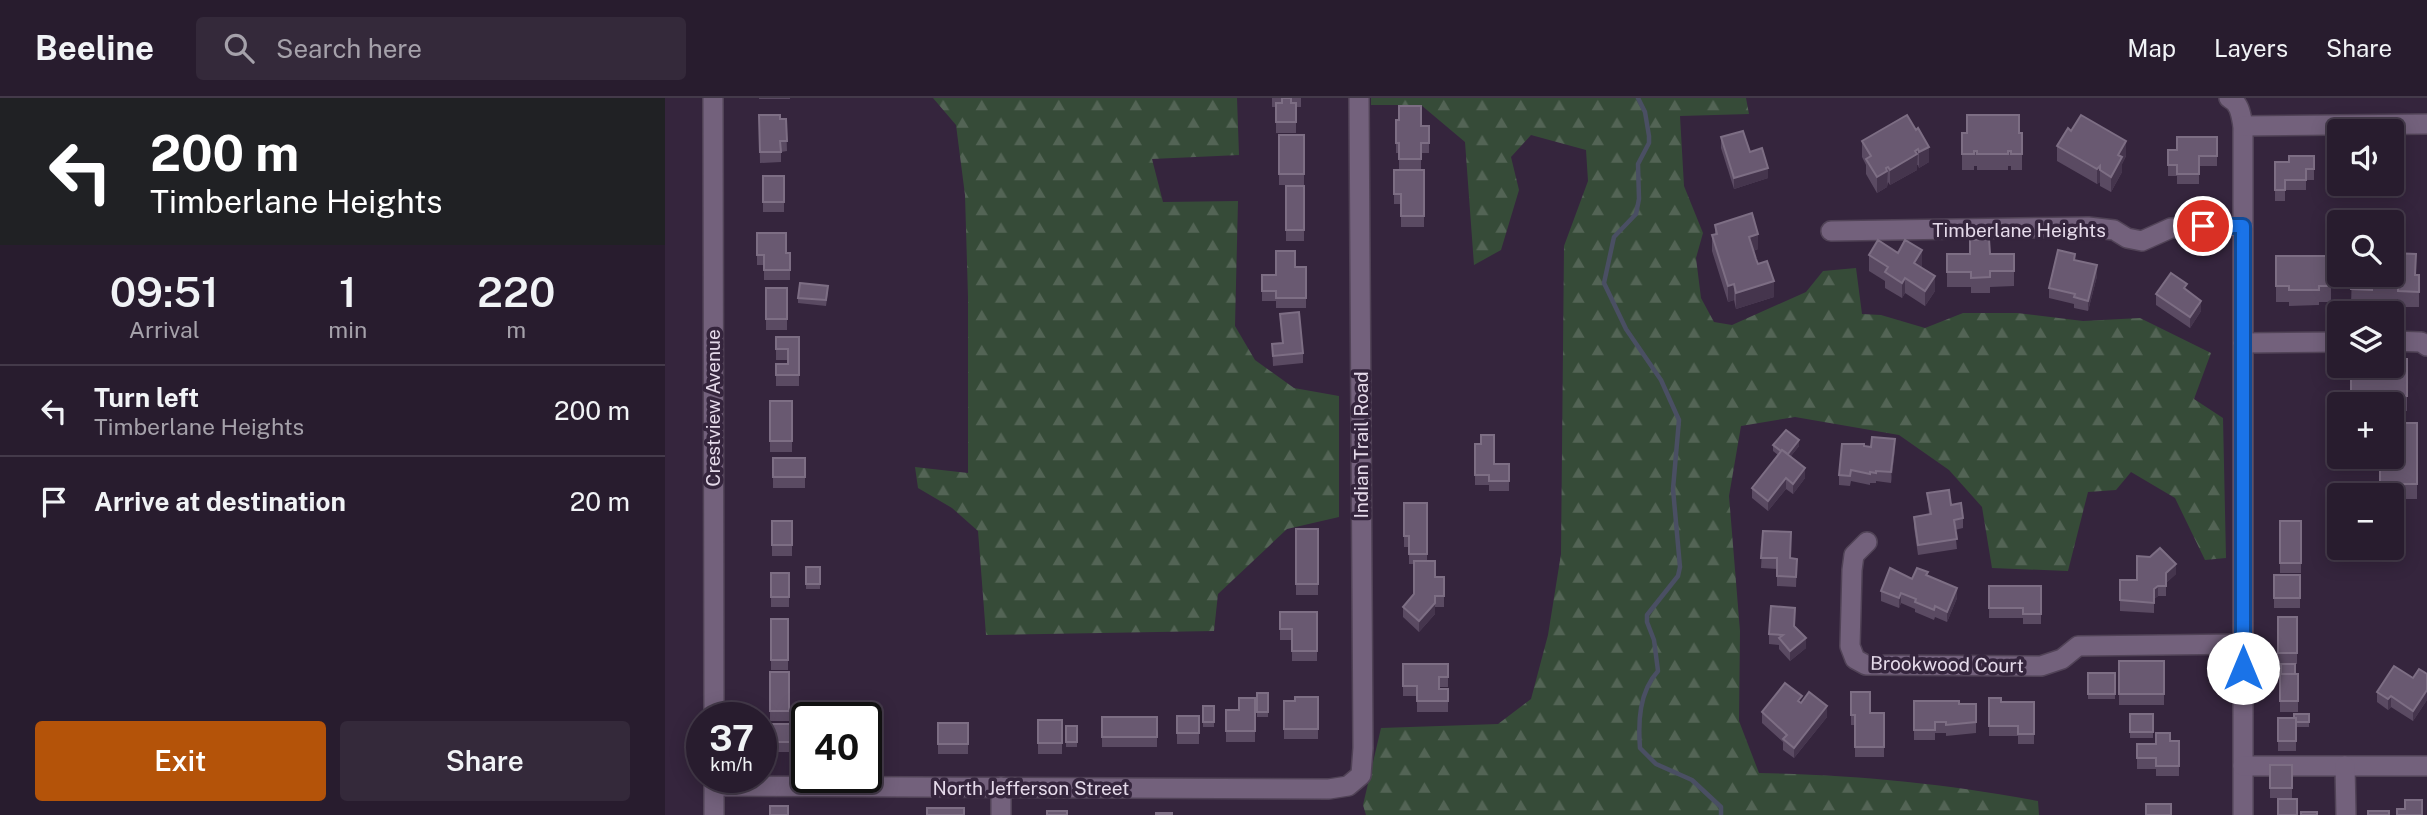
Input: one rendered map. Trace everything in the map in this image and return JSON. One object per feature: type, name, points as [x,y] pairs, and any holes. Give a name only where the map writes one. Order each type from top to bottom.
[{"type":"street","name":"Crestview Avenue","points":[[713,98],[714,702]]},
{"type":"street","name":"Indian Trail Road","points":[[1348,786],[1361,775],[1363,748],[1359,98]]},
{"type":"street","points":[[2229,98],[2240,110],[2243,126],[2243,815]]},
{"type":"street","points":[[2243,126],[2427,124]]},
{"type":"street","name":"Timberlane Heights","points":[[1831,231],[2088,227],[2114,230],[2127,238],[2142,242],[2171,228],[2243,226]]},
{"type":"street","points":[[2404,341],[2421,342],[2427,346]]},
{"type":"street","points":[[2243,343],[2327,342]]},
{"type":"street","name":"Brookwood Court","points":[[1867,542],[1854,555],[1850,646],[1855,659],[1866,665],[2041,666],[2062,659],[2078,646],[2243,644]]},
{"type":"street","points":[[2243,766],[2427,766]]},
{"type":"street","points":[[2346,766],[2346,815]]},
{"type":"street","name":"North Jefferson Street","points":[[777,783],[1329,789],[1348,786]]},
{"type":"street","points":[[1001,787],[1001,815]]},
{"type":"street","points":[[714,793],[714,815]]},
{"type":"green space","points":[[933,98],[1237,98],[1239,155],[1152,159],[1163,202],[1238,201],[1235,326],[1255,360],[1294,388],[1339,396],[1339,517],[1287,529],[1218,594],[1214,631],[986,635],[978,531],[952,508],[918,488],[915,467],[968,473],[965,195],[956,125]]},
{"type":"green space","points":[[1371,98],[1746,98],[1749,114],[1680,116],[1684,186],[1703,233],[1696,258],[1701,298],[1714,322],[1732,325],[1806,292],[1823,271],[1856,268],[1862,314],[1881,315],[1925,328],[1963,313],[2017,313],[2083,321],[2140,318],[2211,353],[2194,399],[2223,418],[2226,558],[2205,560],[2175,498],[2131,472],[2116,490],[2088,492],[2068,571],[1992,568],[1982,507],[1949,470],[1899,435],[1795,417],[1741,426],[1729,496],[1740,631],[1739,721],[1759,773],[1864,778],[1967,789],[2038,801],[2039,815],[1366,815],[1363,805],[1381,728],[1498,724],[1531,699],[1548,635],[1561,554],[1564,246],[1588,181],[1586,150],[1531,135],[1511,157],[1519,190],[1501,250],[1474,265],[1465,142],[1421,105],[1371,105]]},
{"type":"building","points":[[1282,98],[1291,98],[1291,103],[1296,103],[1296,122],[1276,122],[1276,103],[1282,103]]},
{"type":"building","points":[[1399,106],[1421,106],[1421,126],[1429,126],[1429,143],[1421,143],[1421,159],[1399,159],[1396,120],[1399,120]]},
{"type":"building","points":[[759,115],[780,115],[780,119],[786,119],[787,141],[780,141],[781,152],[760,152]]},
{"type":"building","points":[[1907,115],[1929,147],[1919,152],[1918,149],[1915,151],[1917,154],[1890,170],[1886,168],[1887,171],[1877,177],[1866,159],[1871,156],[1862,141]]},
{"type":"building","points":[[1967,115],[2019,115],[2022,154],[2011,154],[2011,151],[2008,151],[2008,154],[1977,154],[1977,151],[1974,151],[1974,154],[1962,154],[1962,133],[1967,133]]},
{"type":"building","points":[[2081,115],[2126,141],[2118,155],[2122,157],[2111,177],[2100,170],[2100,166],[2097,169],[2057,146],[2068,128],[2071,131]]},
{"type":"building","points":[[1743,131],[1750,152],[1762,148],[1768,168],[1734,178],[1721,137]]},
{"type":"building","points":[[1279,135],[1304,135],[1304,174],[1279,174]]},
{"type":"building","points":[[2177,137],[2217,137],[2217,156],[2199,156],[2199,174],[2177,174],[2177,165],[2168,165],[2168,150],[2177,150]]},
{"type":"building","points":[[2289,156],[2314,156],[2314,169],[2306,169],[2306,180],[2285,180],[2285,190],[2275,190],[2275,162],[2289,162]]},
{"type":"building","points":[[1394,170],[1424,170],[1424,216],[1401,216],[1401,194],[1394,194]]},
{"type":"building","points":[[763,176],[784,176],[784,202],[763,202]]},
{"type":"building","points":[[1286,186],[1304,186],[1304,230],[1286,230]]},
{"type":"building","points":[[1752,213],[1758,234],[1749,237],[1756,259],[1758,264],[1767,261],[1774,281],[1736,293],[1734,284],[1728,286],[1712,235],[1717,234],[1715,225]]},
{"type":"building","points":[[757,233],[786,233],[786,253],[790,253],[790,270],[764,270],[764,255],[757,255]]},
{"type":"building","points":[[1989,239],[1990,254],[2014,254],[2014,271],[1990,271],[1990,277],[1971,278],[1971,272],[1947,272],[1947,254],[1970,254],[1970,240]]},
{"type":"building","points":[[1878,240],[1898,253],[1905,240],[1922,250],[1914,263],[1935,276],[1925,291],[1905,278],[1902,283],[1885,272],[1888,267],[1869,255]]},
{"type":"building","points":[[2058,250],[2075,254],[2074,260],[2097,265],[2088,301],[2074,297],[2075,294],[2049,288]]},
{"type":"building","points":[[1276,251],[1295,251],[1295,267],[1306,267],[1306,298],[1276,298],[1276,291],[1262,291],[1262,275],[1276,275]]},
{"type":"building","points":[[2404,254],[2416,254],[2415,275],[2419,275],[2419,292],[2398,291],[2398,287],[2404,287]]},
{"type":"building","points":[[2276,256],[2327,256],[2327,286],[2319,286],[2319,290],[2289,290],[2289,286],[2276,286]]},
{"type":"building","points":[[2171,273],[2187,284],[2184,288],[2201,301],[2190,317],[2156,294]]},
{"type":"building","points":[[800,283],[828,286],[826,300],[798,298]]},
{"type":"building","points":[[2351,287],[2372,287],[2372,290]]},
{"type":"building","points":[[766,288],[787,288],[787,319],[766,319]]},
{"type":"building","points":[[1299,312],[1303,353],[1273,356],[1272,344],[1283,343],[1280,314]]},
{"type":"building","points":[[776,337],[799,337],[799,375],[776,375],[776,364],[788,364],[788,349],[776,349]]},
{"type":"building","points":[[2404,359],[2407,359],[2407,396],[2404,396],[2404,392],[2351,392],[2351,378],[2404,378]]},
{"type":"building","points":[[770,401],[792,401],[792,441],[770,441]]},
{"type":"building","points":[[2404,423],[2417,423],[2417,484],[2380,483],[2380,469],[2404,469]]},
{"type":"building","points":[[1786,430],[1799,440],[1788,454],[1773,445]]},
{"type":"building","points":[[1481,435],[1494,435],[1494,464],[1509,464],[1509,481],[1489,481],[1489,475],[1475,475],[1475,444],[1481,444]]},
{"type":"building","points":[[1872,437],[1895,439],[1891,472],[1876,471],[1870,474],[1851,470],[1850,476],[1839,475],[1842,444],[1864,444],[1871,447]]},
{"type":"building","points":[[1782,450],[1805,468],[1793,484],[1786,478],[1768,501],[1752,488]]},
{"type":"building","points":[[773,458],[805,458],[805,477],[773,477]]},
{"type":"building","points":[[1949,490],[1951,505],[1961,503],[1963,518],[1954,520],[1957,539],[1918,545],[1914,517],[1931,514],[1927,493]]},
{"type":"building","points":[[1404,503],[1427,503],[1427,554],[1409,554],[1409,536],[1404,536]]},
{"type":"building","points":[[772,521],[792,521],[792,545],[772,545]]},
{"type":"building","points":[[2280,521],[2301,521],[2301,563],[2280,563]]},
{"type":"building","points":[[1296,529],[1318,529],[1318,584],[1296,584]]},
{"type":"building","points":[[1763,531],[1791,532],[1790,558],[1797,559],[1796,577],[1777,576],[1777,558],[1761,558]]},
{"type":"building","points":[[2160,548],[2176,564],[2166,573],[2166,586],[2154,589],[2154,603],[2120,600],[2120,580],[2137,580],[2137,556],[2150,557]]},
{"type":"building","points":[[1414,561],[1435,561],[1435,577],[1444,577],[1444,596],[1435,596],[1435,603],[1419,621],[1403,607],[1414,594]]},
{"type":"building","points":[[806,567],[820,567],[820,584],[806,584]]},
{"type":"building","points":[[1890,568],[1912,579],[1917,568],[1928,572],[1926,575],[1957,588],[1947,612],[1935,606],[1934,610],[1901,593],[1899,598],[1881,591]]},
{"type":"building","points":[[771,573],[789,573],[789,597],[771,597]]},
{"type":"building","points":[[2274,575],[2300,575],[2300,598],[2274,598]]},
{"type":"building","points":[[1989,586],[2041,586],[2041,614],[2023,614],[2023,608],[1989,608]]},
{"type":"building","points":[[1771,606],[1795,608],[1794,626],[1806,638],[1790,651],[1779,638],[1783,635],[1769,634]]},
{"type":"building","points":[[1280,612],[1317,612],[1317,651],[1292,651],[1292,629],[1280,629]]},
{"type":"building","points":[[2278,617],[2297,617],[2297,653],[2278,653]]},
{"type":"building","points":[[771,619],[788,619],[788,660],[771,660]]},
{"type":"building","points":[[2119,661],[2164,661],[2164,694],[2119,694]]},
{"type":"building","points":[[1403,664],[1448,664],[1448,677],[1439,677],[1439,689],[1448,689],[1448,701],[1417,701],[1417,686],[1403,686]]},
{"type":"building","points":[[2281,664],[2295,664],[2295,674],[2281,674]]},
{"type":"building","points":[[2394,666],[2413,678],[2419,669],[2427,674],[2427,690],[2413,711],[2391,696],[2388,699],[2377,692]]},
{"type":"building","points":[[770,672],[789,672],[789,711],[777,711],[777,702],[770,702]]},
{"type":"building","points":[[2088,673],[2115,673],[2115,694],[2088,694]]},
{"type":"building","points":[[2280,674],[2298,674],[2298,701],[2280,701]]},
{"type":"building","points":[[1785,683],[1802,696],[1798,701],[1801,703],[1809,692],[1827,706],[1794,748],[1783,739],[1787,735],[1762,712]]},
{"type":"building","points":[[1851,692],[1870,692],[1870,713],[1884,713],[1884,747],[1855,747],[1855,715],[1851,715]]},
{"type":"building","points":[[1257,693],[1268,693],[1268,712],[1257,712]]},
{"type":"building","points":[[1295,697],[1318,697],[1318,729],[1284,729],[1284,701],[1295,701]]},
{"type":"building","points":[[1239,698],[1255,698],[1255,731],[1226,731],[1226,710],[1239,710]]},
{"type":"building","points":[[1989,698],[2001,698],[2001,702],[2034,702],[2034,734],[2018,734],[2018,726],[1989,726]]},
{"type":"building","points":[[1914,701],[1959,701],[1959,704],[1976,704],[1976,722],[1946,725],[1946,722],[1935,722],[1935,730],[1914,730]]},
{"type":"building","points":[[1203,706],[1214,706],[1214,722],[1203,722]]},
{"type":"building","points":[[2130,714],[2153,714],[2153,732],[2130,732]]},
{"type":"building","points":[[2294,714],[2309,714],[2309,722],[2296,722]]},
{"type":"building","points":[[1177,716],[1199,716],[1199,733],[1177,733]]},
{"type":"building","points":[[1102,717],[1157,717],[1157,737],[1102,737]]},
{"type":"building","points":[[2278,718],[2296,718],[2296,741],[2278,741]]},
{"type":"building","points":[[1038,720],[1062,720],[1062,743],[1038,743]]},
{"type":"building","points":[[938,723],[968,723],[968,744],[938,744]]},
{"type":"building","points":[[777,724],[791,724],[791,742],[777,742]]},
{"type":"building","points":[[1066,726],[1077,726],[1077,742],[1066,742]]},
{"type":"building","points":[[2156,733],[2170,733],[2170,741],[2179,741],[2179,766],[2156,766],[2156,758],[2137,758],[2137,744],[2156,744]]},
{"type":"building","points":[[2270,765],[2292,765],[2292,788],[2270,788]]},
{"type":"building","points":[[2278,799],[2297,799],[2297,815],[2278,815]]},
{"type":"building","points":[[2405,800],[2422,800],[2422,815],[2397,815],[2397,809],[2405,809]]},
{"type":"building","points":[[2146,804],[2171,804],[2171,815],[2146,815]]},
{"type":"building","points":[[770,806],[788,806],[788,815],[770,815]]},
{"type":"building","points":[[927,808],[964,808],[964,815],[927,815]]},
{"type":"building","points":[[1047,811],[1067,811],[1067,815],[1047,815]]},
{"type":"building","points":[[2368,811],[2389,811],[2389,815],[2368,815]]},
{"type":"building","points":[[2301,812],[2317,812],[2317,815],[2301,815]]},
{"type":"building","points":[[1172,813],[1172,815],[1156,815]]},
{"type":"waterway","points":[[1638,98],[1645,112],[1649,136],[1649,143],[1638,164],[1639,199],[1636,214],[1614,237],[1604,283],[1626,329],[1661,380],[1679,420],[1673,489],[1680,567],[1678,576],[1647,615],[1658,671],[1643,698],[1639,728],[1640,748],[1656,764],[1692,780],[1721,807],[1721,815]]},
{"type":"route","points":[[2203,226],[2243,226],[2243,668]]}]
